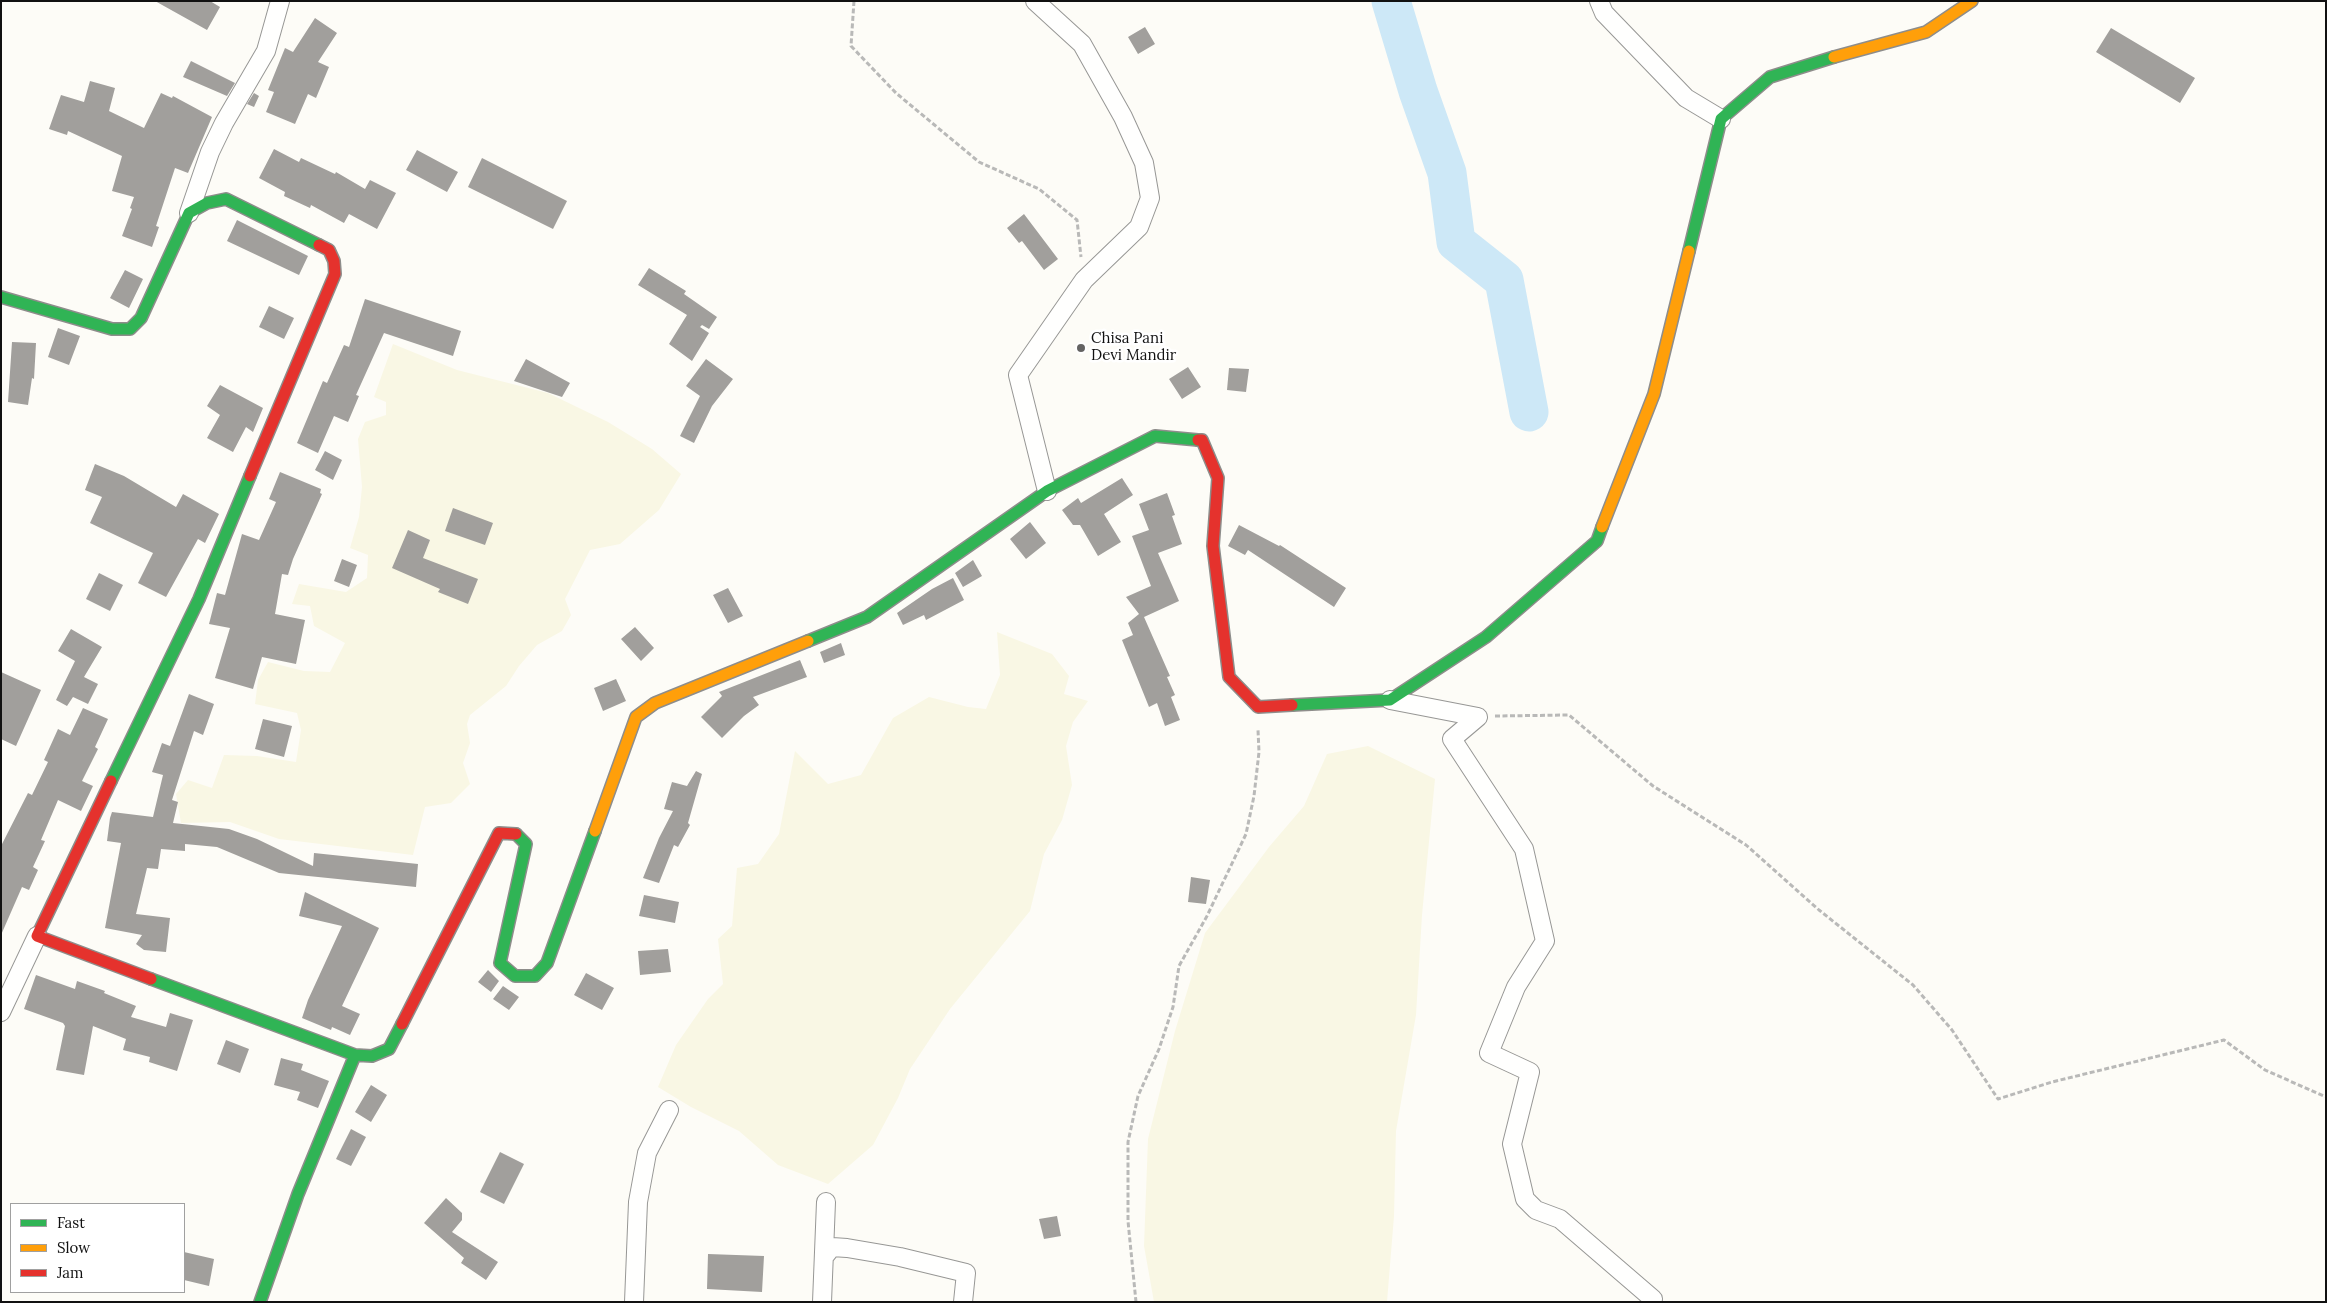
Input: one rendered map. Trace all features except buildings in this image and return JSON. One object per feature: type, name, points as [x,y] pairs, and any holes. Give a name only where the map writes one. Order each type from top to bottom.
[{"type":"street","points":[[1,296],[112,329],[130,329],[141,318],[189,213],[210,152],[224,123],[266,51],[280,1]]},
{"type":"street","points":[[1035,1],[1082,44],[1123,117],[1144,163],[1150,198],[1139,227],[1084,280],[1018,375],[1047,491]]},
{"type":"street","points":[[1599,1],[1604,13],[1686,98],[1721,119]]},
{"type":"street","points":[[1390,700],[1486,637],[1597,541],[1654,394],[1721,119],[1770,77],[1867,47],[1926,32],[1972,1]]},
{"type":"street","points":[[1,1012],[199,599],[335,274],[334,261],[329,250],[226,199],[207,203],[189,213]]},
{"type":"street","points":[[37,936],[355,1055],[372,1056],[389,1049],[500,833],[516,834],[526,844],[500,963],[515,976],[535,976],[547,963],[636,717],[655,703],[867,617],[1047,491],[1155,436],[1202,440],[1218,478],[1213,546],[1230,677],[1258,707],[1390,700],[1478,717]]},
{"type":"street","points":[[1478,717],[1452,739],[1524,849],[1545,941],[1516,987],[1489,1053],[1530,1072],[1512,1144],[1525,1198],[1536,1210],[1560,1219],[1653,1299]]},
{"type":"street","points":[[260,1302],[298,1194],[355,1055]]},
{"type":"street","points":[[634,1302],[638,1202],[648,1153],[669,1110]]},
{"type":"street","points":[[822,1302],[826,1202]]},
{"type":"street","points":[[824,1257],[832,1247],[847,1248],[900,1257],[966,1273],[963,1302]]},
{"type":"path","points":[[854,1],[851,46],[896,93],[979,162],[1039,189],[1077,220],[1084,280]]},
{"type":"path","points":[[1136,1302],[1128,1221],[1128,1142],[1138,1096],[1159,1050],[1173,1007],[1179,966],[1207,916],[1246,834],[1254,796],[1259,752],[1258,707]]},
{"type":"path","points":[[1478,717],[1569,715],[1653,786],[1746,845],[1819,910],[1913,985],[1952,1030],[1998,1098],[2052,1082],[2224,1040],[2266,1070],[2326,1097]]},
{"type":"shaded area","points":[[393,344],[457,370],[548,393],[608,422],[652,449],[681,474],[659,510],[620,544],[590,550],[565,599],[571,615],[562,631],[537,645],[519,666],[506,686],[470,715],[467,724],[470,743],[463,763],[470,784],[451,803],[425,807],[413,855],[279,839],[230,822],[181,823],[176,794],[188,780],[212,788],[224,755],[257,756],[296,762],[301,730],[297,713],[255,704],[258,680],[268,662],[304,671],[330,672],[345,643],[314,626],[310,606],[292,604],[299,584],[346,592],[367,578],[368,555],[350,548],[359,517],[362,487],[358,439],[365,422],[386,415],[386,402],[374,397]]},
{"type":"shaded area","points":[[997,632],[1052,654],[1069,676],[1064,694],[1088,701],[1073,722],[1066,746],[1072,785],[1062,820],[1044,854],[1030,911],[950,1009],[910,1069],[898,1098],[873,1145],[828,1184],[778,1165],[739,1131],[691,1107],[658,1087],[676,1045],[708,999],[723,984],[718,939],[732,926],[737,868],[758,864],[779,834],[795,751],[828,784],[861,775],[893,718],[929,697],[968,707],[986,709],[1000,675]]},
{"type":"shaded area","points":[[1368,746],[1435,779],[1422,915],[1416,1015],[1396,1131],[1394,1216],[1387,1302],[1154,1302],[1144,1246],[1148,1139],[1175,1031],[1205,933],[1269,847],[1304,806],[1327,754]]},
{"type":"waterway","points":[[1391,1],[1418,91],[1447,173],[1456,242],[1504,280],[1529,412]]},
{"type":"traffic: fast","points":[[1689,251],[1721,119],[1770,77],[1834,57]]},
{"type":"traffic: fast","points":[[1,297],[112,329],[130,329],[141,318],[189,213],[207,203],[226,199],[319,245]]},
{"type":"traffic: fast","points":[[808,641],[867,617],[1047,491],[1155,436],[1198,440]]},
{"type":"traffic: fast","points":[[111,781],[199,599],[250,476]]},
{"type":"traffic: fast","points":[[1292,705],[1390,700],[1486,637],[1597,541],[1602,527]]},
{"type":"traffic: fast","points":[[516,834],[526,844],[500,963],[515,976],[535,976],[547,963],[595,831]]},
{"type":"traffic: fast","points":[[151,979],[355,1055],[372,1056],[389,1049],[402,1024]]},
{"type":"traffic: fast","points":[[260,1302],[298,1194],[355,1055]]},
{"type":"traffic: slow","points":[[1834,57],[1926,32],[1972,1]]},
{"type":"traffic: slow","points":[[1602,527],[1654,394],[1689,251]]},
{"type":"traffic: slow","points":[[595,831],[636,717],[655,703],[808,641]]},
{"type":"traffic: jam","points":[[250,476],[335,274],[334,261],[329,250],[319,245]]},
{"type":"traffic: jam","points":[[1198,440],[1202,440],[1218,478],[1213,546],[1229,677],[1258,707],[1292,705]]},
{"type":"traffic: jam","points":[[111,781],[37,936],[151,979]]},
{"type":"traffic: jam","points":[[402,1024],[499,833],[516,834]]},
{"type":"place","name":"Chisa Pani Devi Mandir","points":[[1081,348]]}]
